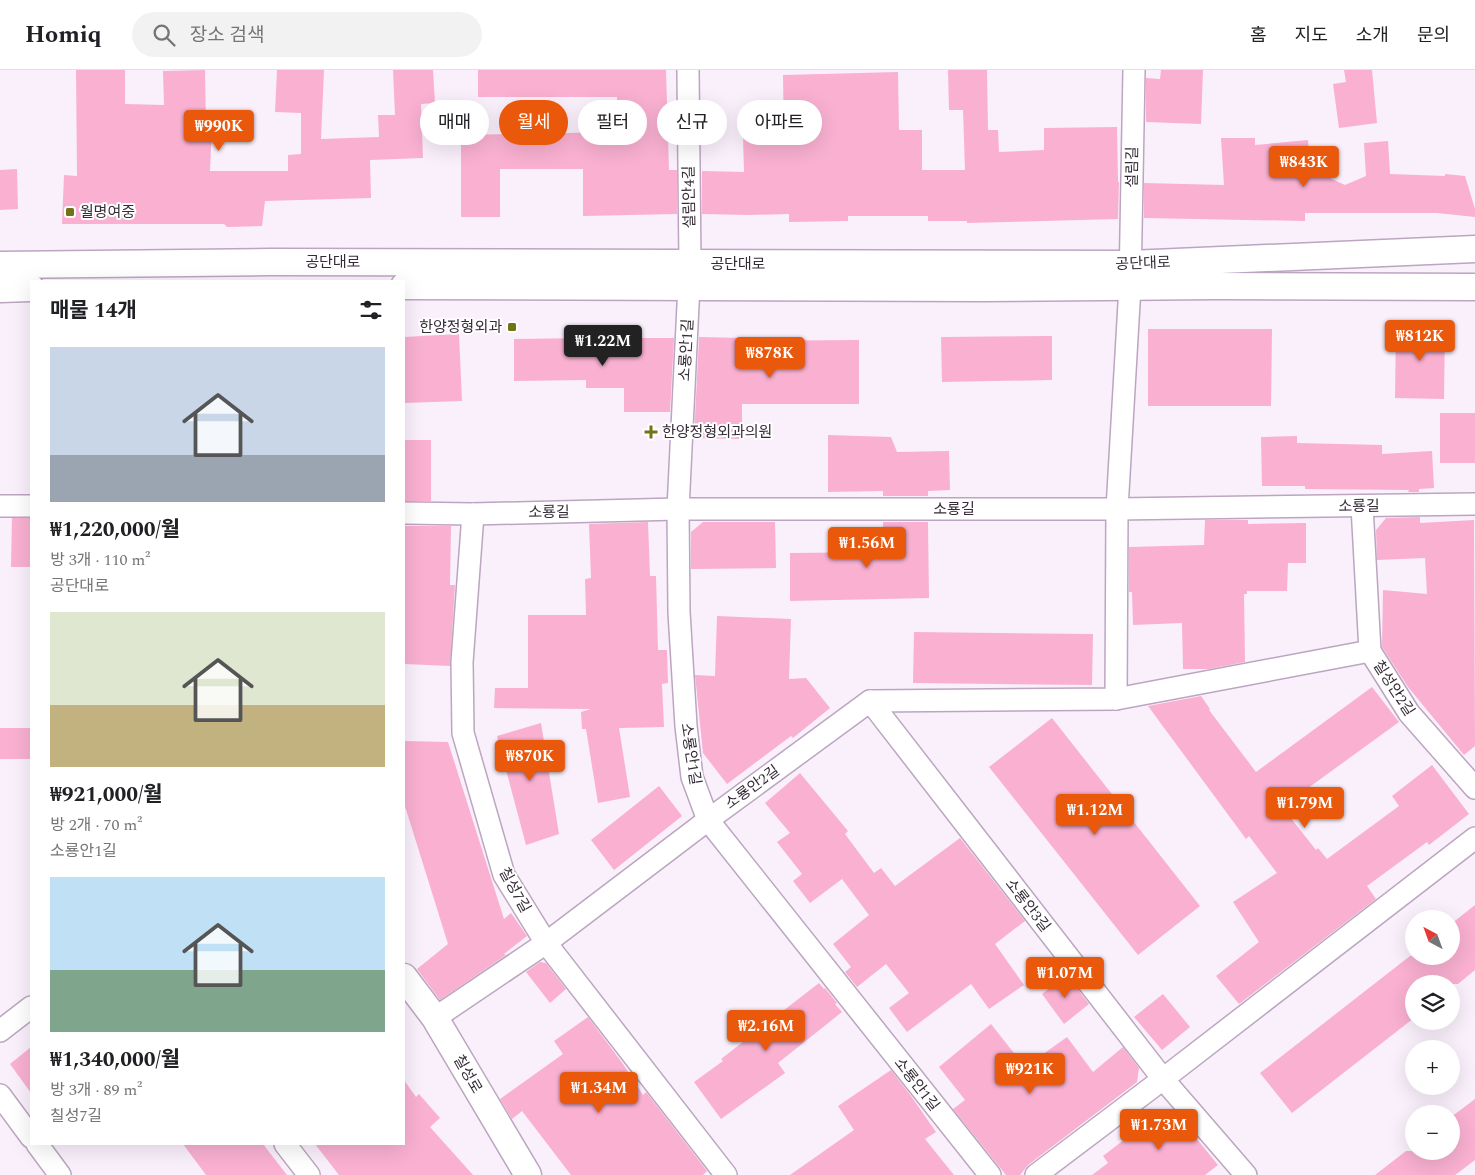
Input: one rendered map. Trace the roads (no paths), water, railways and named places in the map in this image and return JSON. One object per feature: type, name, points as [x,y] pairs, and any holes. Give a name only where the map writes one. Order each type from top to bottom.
[{"type":"street","name":"설림안4길","points":[[688,70],[690,275]]},
{"type":"street","name":"설림길","points":[[1116,698],[1117,509],[1130,275],[1134,70]]},
{"type":"street","name":"공단대로","points":[[1130,275],[1475,249]]},
{"type":"street","name":"공단대로","points":[[0,264],[271,272],[690,275],[1130,275],[1475,287]]},
{"type":"street","name":"공단대로","points":[[405,286],[690,275]]},
{"type":"street","name":"소룡안1길","points":[[690,275],[678,509],[680,612],[686,726],[692,778],[708,820],[990,1175]]},
{"type":"street","points":[[0,289],[30,288]]},
{"type":"street","name":"소룡길","points":[[405,513],[474,514],[678,509],[1117,509],[1475,504]]},
{"type":"street","points":[[0,506],[30,506]]},
{"type":"street","name":"칠성안2길","points":[[1362,506],[1370,650],[1409,713],[1475,788]]},
{"type":"street","name":"칠성7길","points":[[474,514],[462,662],[463,733],[504,875],[546,943],[726,1175]]},
{"type":"street","points":[[870,701],[1116,698],[1370,650]]},
{"type":"street","name":"소룡안2길","points":[[436,1018],[546,943],[708,820],[870,701]]},
{"type":"street","name":"소룡안3길","points":[[870,701],[1164,1079],[1246,1175]]},
{"type":"street","points":[[1036,1175],[1164,1079],[1475,838]]},
{"type":"street","name":"칠성로","points":[[405,978],[436,1018],[528,1175]]},
{"type":"street","points":[[0,1031],[30,1008]]},
{"type":"street","points":[[0,1095],[30,1136]]},
{"type":"street","points":[[37,1145],[60,1175]]},
{"type":"street","points":[[286,1145],[309,1175]]},
{"type":"place","name":"월명여중","points":[[70,212]]},
{"type":"place","name":"한양정형외과","points":[[512,327]]},
{"type":"place","name":"한양정형외과의원","points":[[651,432]]}]
